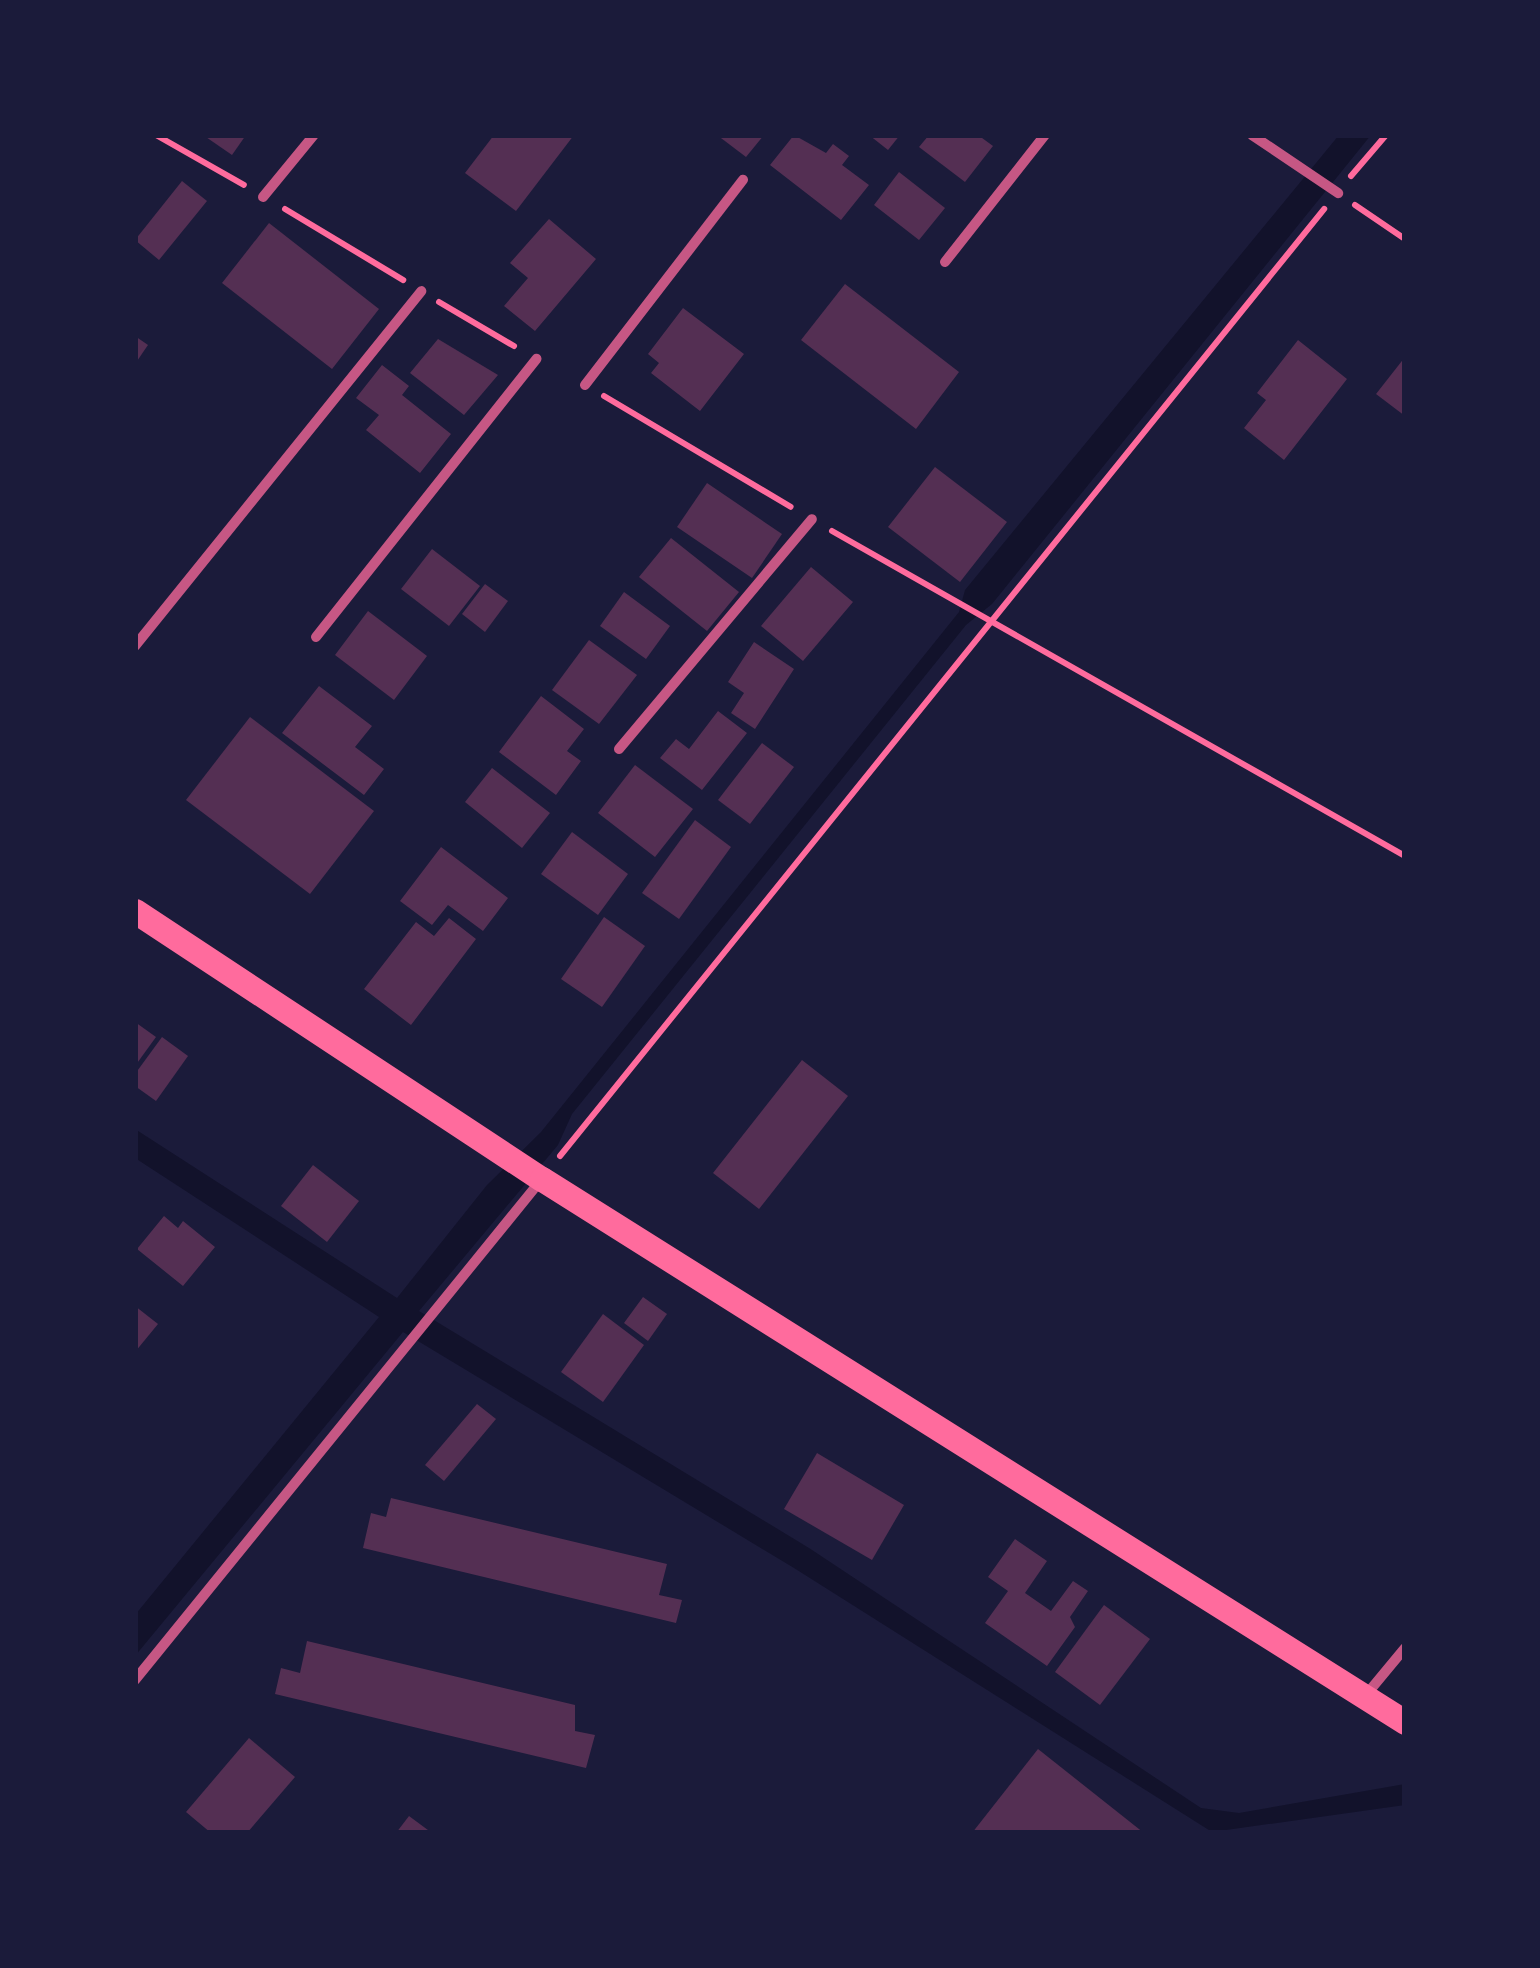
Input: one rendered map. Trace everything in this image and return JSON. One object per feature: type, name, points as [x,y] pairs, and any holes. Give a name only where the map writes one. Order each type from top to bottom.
[{"type":"main road","points":[[135,910],[542,1179],[1405,1722]]},
{"type":"street","points":[[264,196],[314,135]]},
{"type":"street","points":[[945,262],[1045,135]]},
{"type":"street","points":[[1252,135],[1338,193]]},
{"type":"street","points":[[585,386],[743,180]]},
{"type":"street","points":[[135,646],[421,291]]},
{"type":"street","points":[[316,637],[536,359]]},
{"type":"street","points":[[619,749],[812,519]]},
{"type":"street","points":[[135,1680],[542,1179]]},
{"type":"street","points":[[1365,1696],[1405,1648]]},
{"type":"path","points":[[542,1179],[990,620],[1386,135]]},
{"type":"path","points":[[1338,193],[1405,239]]},
{"type":"path","points":[[990,620],[1405,856]]},
{"type":"shaded area","points":[[1339,135],[1371,135],[992,604],[966,625],[572,1114],[558,1145],[419,1311],[809,1548],[1201,1808],[1239,1813],[1405,1784],[1405,1805],[1212,1832],[794,1568],[403,1332],[135,1656],[135,1615],[379,1317],[135,1158],[135,1129],[397,1298],[487,1185],[541,1132],[959,612],[965,590]]},
{"type":"building","points":[[203,135],[246,135],[232,155]]},
{"type":"building","points":[[494,135],[574,135],[516,211],[465,173]]},
{"type":"building","points":[[717,135],[764,135],[746,157]]},
{"type":"building","points":[[794,135],[826,153],[833,144],[849,156],[842,165],[869,185],[841,220],[770,165]]},
{"type":"building","points":[[869,135],[900,135],[888,150]]},
{"type":"building","points":[[929,135],[978,135],[993,146],[965,182],[919,147]]},
{"type":"building","points":[[899,172],[945,208],[919,240],[874,205]]},
{"type":"building","points":[[182,181],[207,201],[159,260],[135,240]]},
{"type":"building","points":[[549,219],[596,259],[535,331],[504,306],[528,278],[510,263]]},
{"type":"building","points":[[269,223],[379,309],[332,369],[222,283]]},
{"type":"building","points":[[845,284],[959,372],[916,429],[801,340]]},
{"type":"building","points":[[683,308],[744,354],[700,411],[651,373],[659,363],[648,354]]},
{"type":"building","points":[[135,336],[148,345],[135,364]]},
{"type":"building","points":[[438,339],[498,375],[464,415],[410,373]]},
{"type":"building","points":[[1298,340],[1347,379],[1284,460],[1244,428],[1266,400],[1257,393]]},
{"type":"building","points":[[1405,357],[1405,416],[1376,394]]},
{"type":"building","points":[[382,365],[409,386],[402,395],[451,434],[420,473],[366,430],[379,415],[356,398]]},
{"type":"building","points":[[935,467],[1007,522],[960,582],[888,527]]},
{"type":"building","points":[[707,483],[782,534],[752,578],[677,527]]},
{"type":"building","points":[[671,538],[739,592],[707,631],[639,577]]},
{"type":"building","points":[[432,549],[480,586],[449,626],[401,589]]},
{"type":"building","points":[[811,567],[853,602],[803,661],[761,626]]},
{"type":"building","points":[[485,584],[508,601],[485,632],[462,614]]},
{"type":"building","points":[[624,592],[670,626],[646,659],[600,626]]},
{"type":"building","points":[[368,611],[427,656],[394,700],[335,655]]},
{"type":"building","points":[[589,640],[637,675],[599,724],[552,690]]},
{"type":"building","points":[[754,642],[794,669],[755,729],[731,713],[744,693],[728,682]]},
{"type":"building","points":[[319,686],[372,726],[355,747],[384,769],[364,795],[282,733]]},
{"type":"building","points":[[541,696],[584,729],[567,751],[581,761],[556,795],[499,752]]},
{"type":"building","points":[[718,711],[747,733],[702,790],[660,758],[676,739],[689,749]]},
{"type":"building","points":[[250,717],[374,811],[310,894],[186,800]]},
{"type":"building","points":[[762,743],[794,767],[750,824],[718,800]]},
{"type":"building","points":[[635,765],[693,809],[655,857],[598,813]]},
{"type":"building","points":[[492,768],[550,813],[522,848],[465,802]]},
{"type":"building","points":[[695,820],[731,847],[679,919],[642,893]]},
{"type":"building","points":[[572,832],[628,874],[598,915],[541,874]]},
{"type":"building","points":[[441,847],[508,898],[483,931],[448,905],[432,925],[400,901]]},
{"type":"building","points":[[604,917],[645,946],[602,1007],[561,979]]},
{"type":"building","points":[[449,918],[476,939],[411,1025],[364,989],[416,922],[434,936]]},
{"type":"building","points":[[135,1022],[156,1037],[135,1066]]},
{"type":"building","points":[[162,1037],[188,1056],[156,1101],[135,1086],[135,1074]]},
{"type":"building","points":[[802,1060],[848,1096],[759,1209],[713,1173]]},
{"type":"building","points":[[313,1165],[359,1201],[327,1242],[281,1206]]},
{"type":"building","points":[[164,1216],[178,1228],[183,1221],[215,1247],[183,1286],[137,1249]]},
{"type":"building","points":[[643,1297],[667,1314],[648,1341],[624,1323]]},
{"type":"building","points":[[135,1306],[158,1324],[135,1352]]},
{"type":"building","points":[[603,1314],[644,1345],[603,1402],[561,1372]]},
{"type":"building","points":[[477,1404],[496,1419],[444,1481],[425,1465]]},
{"type":"building","points":[[817,1453],[904,1505],[872,1560],[784,1509]]},
{"type":"building","points":[[391,1498],[667,1564],[659,1595],[682,1600],[676,1623],[363,1548],[371,1513],[386,1517]]},
{"type":"building","points":[[1015,1539],[1047,1561],[1025,1593],[1051,1611],[1073,1581],[1088,1591],[1070,1617],[1075,1627],[1047,1666],[985,1623],[1008,1591],[988,1577]]},
{"type":"building","points":[[1104,1605],[1150,1639],[1100,1705],[1055,1672]]},
{"type":"building","points":[[307,1641],[575,1705],[575,1731],[595,1735],[586,1768],[275,1694],[281,1668],[300,1673]]},
{"type":"building","points":[[249,1738],[295,1777],[247,1833],[211,1833],[186,1812]]},
{"type":"building","points":[[1038,1749],[1144,1833],[972,1833]]},
{"type":"building","points":[[409,1816],[432,1833],[396,1833]]}]
